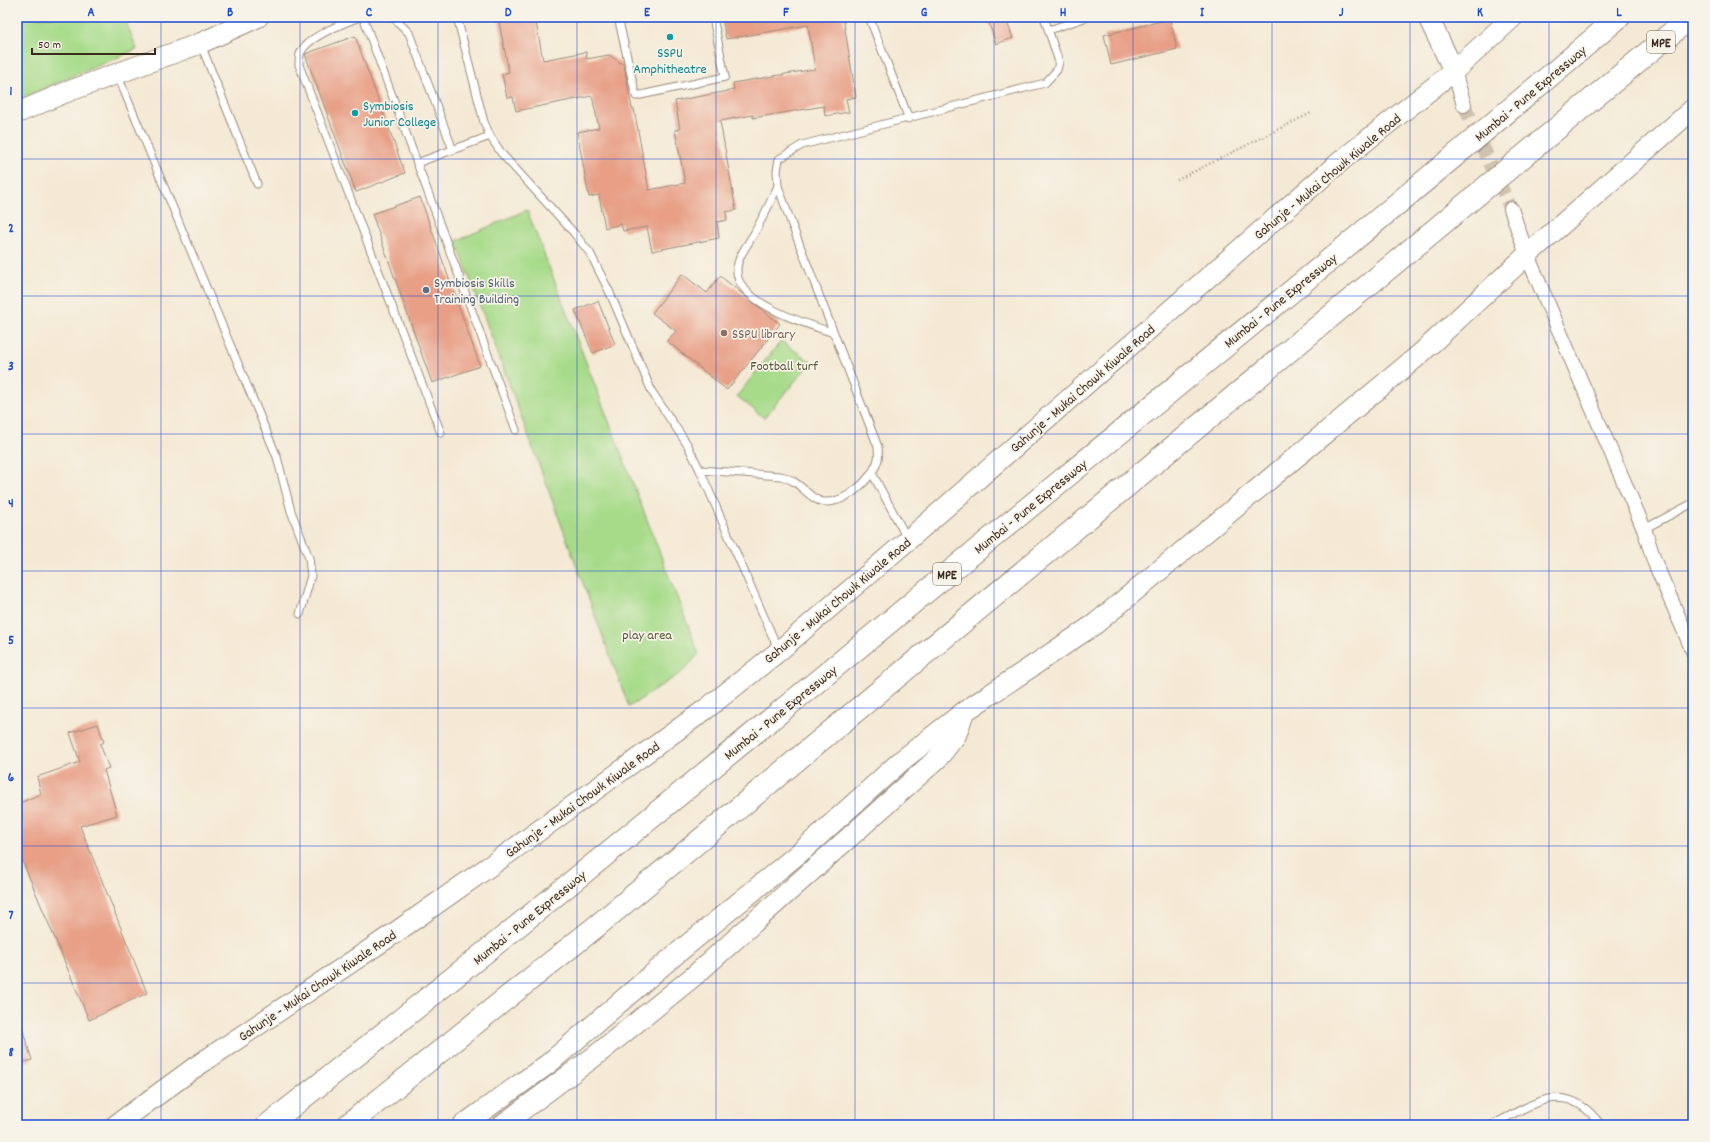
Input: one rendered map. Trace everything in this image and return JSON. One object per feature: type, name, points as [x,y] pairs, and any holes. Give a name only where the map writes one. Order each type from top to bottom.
[{"type":"highway","name":"Mumbai - Pune Expressway","points":[[268,1125],[385,1034],[566,887],[1450,160],[1619,17]]},
{"type":"highway","name":"MPE","points":[[348,1125],[598,925],[1691,17]]},
{"type":"street","points":[[17,112],[200,43],[258,17]]},
{"type":"street","points":[[1428,17],[1454,71],[1464,105]]},
{"type":"street","name":"Gahunje - Mukai Chowk Kiwale Road","points":[[116,1125],[194,1068],[399,930],[526,841],[706,709],[779,651],[1342,160],[1454,71],[1513,17]]},
{"type":"street","points":[[463,1125],[548,1064],[669,960],[804,849],[901,761],[964,712],[1101,619],[1419,355],[1527,255],[1693,109]]},
{"type":"street","points":[[1511,209],[1527,255],[1644,529],[1656,563],[1693,651]]},
{"type":"street","points":[[502,1125],[595,1056],[694,976],[822,862],[938,758],[956,735],[964,712]]},
{"type":"lane","points":[[359,17],[328,31],[307,44],[300,52],[299,64],[441,433]]},
{"type":"lane","points":[[363,17],[516,430]]},
{"type":"lane","points":[[393,17],[409,33],[453,150]]},
{"type":"lane","points":[[457,17],[484,122],[490,136],[502,154],[574,233],[590,253],[610,293],[652,392],[687,444],[700,470],[779,651]]},
{"type":"lane","points":[[618,17],[636,96],[725,78],[713,17]]},
{"type":"lane","points":[[869,17],[909,119]]},
{"type":"lane","points":[[700,470],[781,476],[793,481],[821,501],[830,502],[844,498],[858,488],[872,473],[878,459],[878,446],[778,186],[777,171],[779,159],[802,145],[909,119],[1045,83],[1057,70],[1059,62],[1044,17]]},
{"type":"lane","points":[[1049,30],[1087,17]]},
{"type":"lane","points":[[200,43],[257,184]]},
{"type":"lane","points":[[116,74],[277,456],[290,511],[308,558],[311,576],[300,614]]},
{"type":"lane","points":[[417,163],[490,136]]},
{"type":"lane","points":[[778,186],[756,230],[740,257],[736,270],[739,282],[749,294],[761,303],[801,322],[834,333]]},
{"type":"lane","points":[[872,473],[908,540]]},
{"type":"lane","points":[[1644,529],[1693,503]]},
{"type":"lane","points":[[1492,1125],[1542,1100],[1558,1098],[1573,1100],[1584,1106],[1601,1125]]},
{"type":"path","points":[[1177,180],[1311,113]]},
{"type":"green space","points":[[17,17],[124,17],[137,49],[17,100]]},
{"type":"green space","name":"play area","points":[[527,210],[699,654],[682,672],[629,707],[456,241]]},
{"type":"green space","name":"Football turf","points":[[781,341],[811,362],[764,418],[737,396]]},
{"type":"building","points":[[498,17],[535,17],[543,60],[586,52],[587,59],[609,55],[624,65],[649,190],[685,183],[675,130],[680,129],[675,101],[734,90],[733,83],[815,69],[808,25],[726,39],[722,17],[843,17],[856,97],[846,99],[849,112],[825,116],[824,106],[753,118],[753,115],[720,121],[736,210],[726,212],[727,220],[717,222],[719,238],[652,251],[647,227],[623,231],[621,224],[605,228],[599,195],[589,197],[577,132],[599,128],[592,96],[516,111],[513,97],[507,98],[502,74],[509,72]]},
{"type":"building","points":[[987,17],[1005,17],[1013,38],[996,44]]},
{"type":"building","points":[[1170,19],[1177,49],[1111,65],[1104,35]]},
{"type":"building","name":"Symbiosis Junior College","points":[[355,36],[405,173],[356,192],[305,54]]},
{"type":"building","name":"Symbiosis Skills Training Building","points":[[420,197],[480,366],[432,383],[372,214]]},
{"type":"building","name":"SSPU library","points":[[682,274],[707,293],[720,276],[780,324],[727,390],[667,341],[676,331],[652,313]]},
{"type":"building","points":[[598,301],[615,344],[593,353],[575,310]]},
{"type":"building","points":[[98,724],[104,742],[100,744],[109,768],[104,770],[117,815],[80,826],[147,993],[89,1020],[17,848],[17,804],[41,794],[37,777],[80,762],[70,733]]},
{"type":"building","points":[[20,1022],[32,1060],[17,1064],[17,1023]]},
{"type":"tunnel","points":[[1464,105],[1511,209]]},
{"type":"place","name":"SSPU Amphitheatre","points":[[670,37]]},
{"type":"place","name":"Symbiosis Junior College","points":[[355,113]]},
{"type":"place","name":"Symbiosis Skills Training Building","points":[[426,290]]},
{"type":"place","name":"SSPU library","points":[[724,333]]}]
